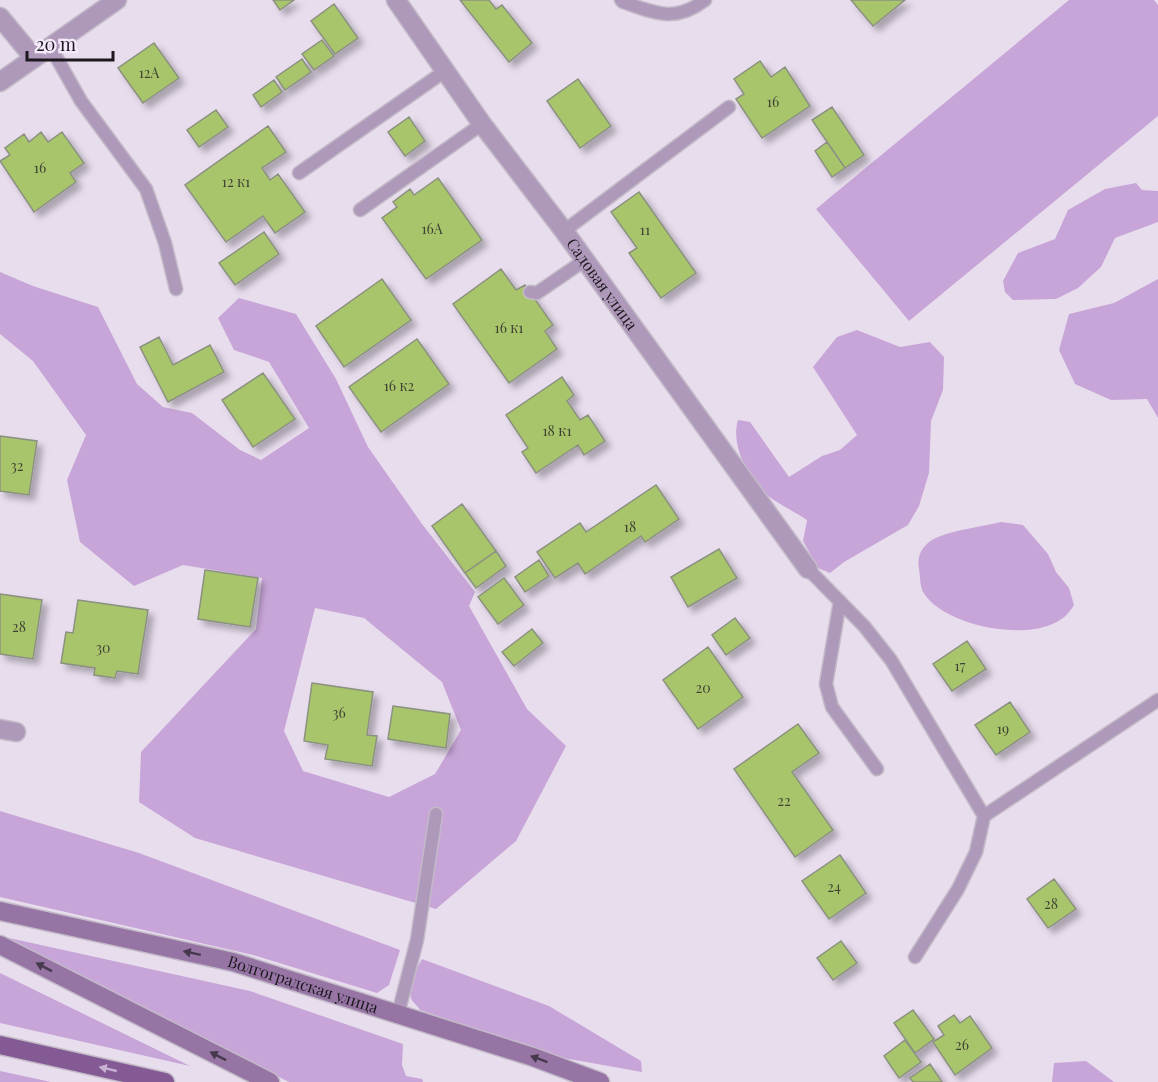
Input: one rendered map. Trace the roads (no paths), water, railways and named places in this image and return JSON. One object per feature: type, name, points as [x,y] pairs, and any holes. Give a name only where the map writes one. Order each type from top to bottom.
[{"type":"main road","name":"Волгоградская улица","points":[[0,911],[233,962],[533,1057],[600,1082]]},
{"type":"main road","points":[[0,945],[270,1082]]},
{"type":"main road","points":[[0,1045],[165,1082]]},
{"type":"street","points":[[0,82],[117,0]]},
{"type":"street","name":"Садовая улица","points":[[396,0],[482,124],[564,231],[808,569]]},
{"type":"street","points":[[0,17],[34,58]]},
{"type":"lane","points":[[621,0],[663,15],[691,11],[705,0]]},
{"type":"lane","points":[[50,46],[81,100],[146,189],[165,243],[176,290]]},
{"type":"lane","points":[[299,173],[445,71]]},
{"type":"lane","points":[[564,231],[729,107]]},
{"type":"lane","points":[[360,210],[482,124]]},
{"type":"lane","points":[[530,292],[537,293],[585,260]]},
{"type":"lane","points":[[808,569],[864,626],[891,660],[984,816],[976,852],[958,889],[915,957]]},
{"type":"lane","points":[[840,601],[826,684],[832,707],[877,769]]},
{"type":"lane","points":[[984,816],[1158,700]]},
{"type":"lane","points":[[398,1014],[417,940],[436,814]]}]
